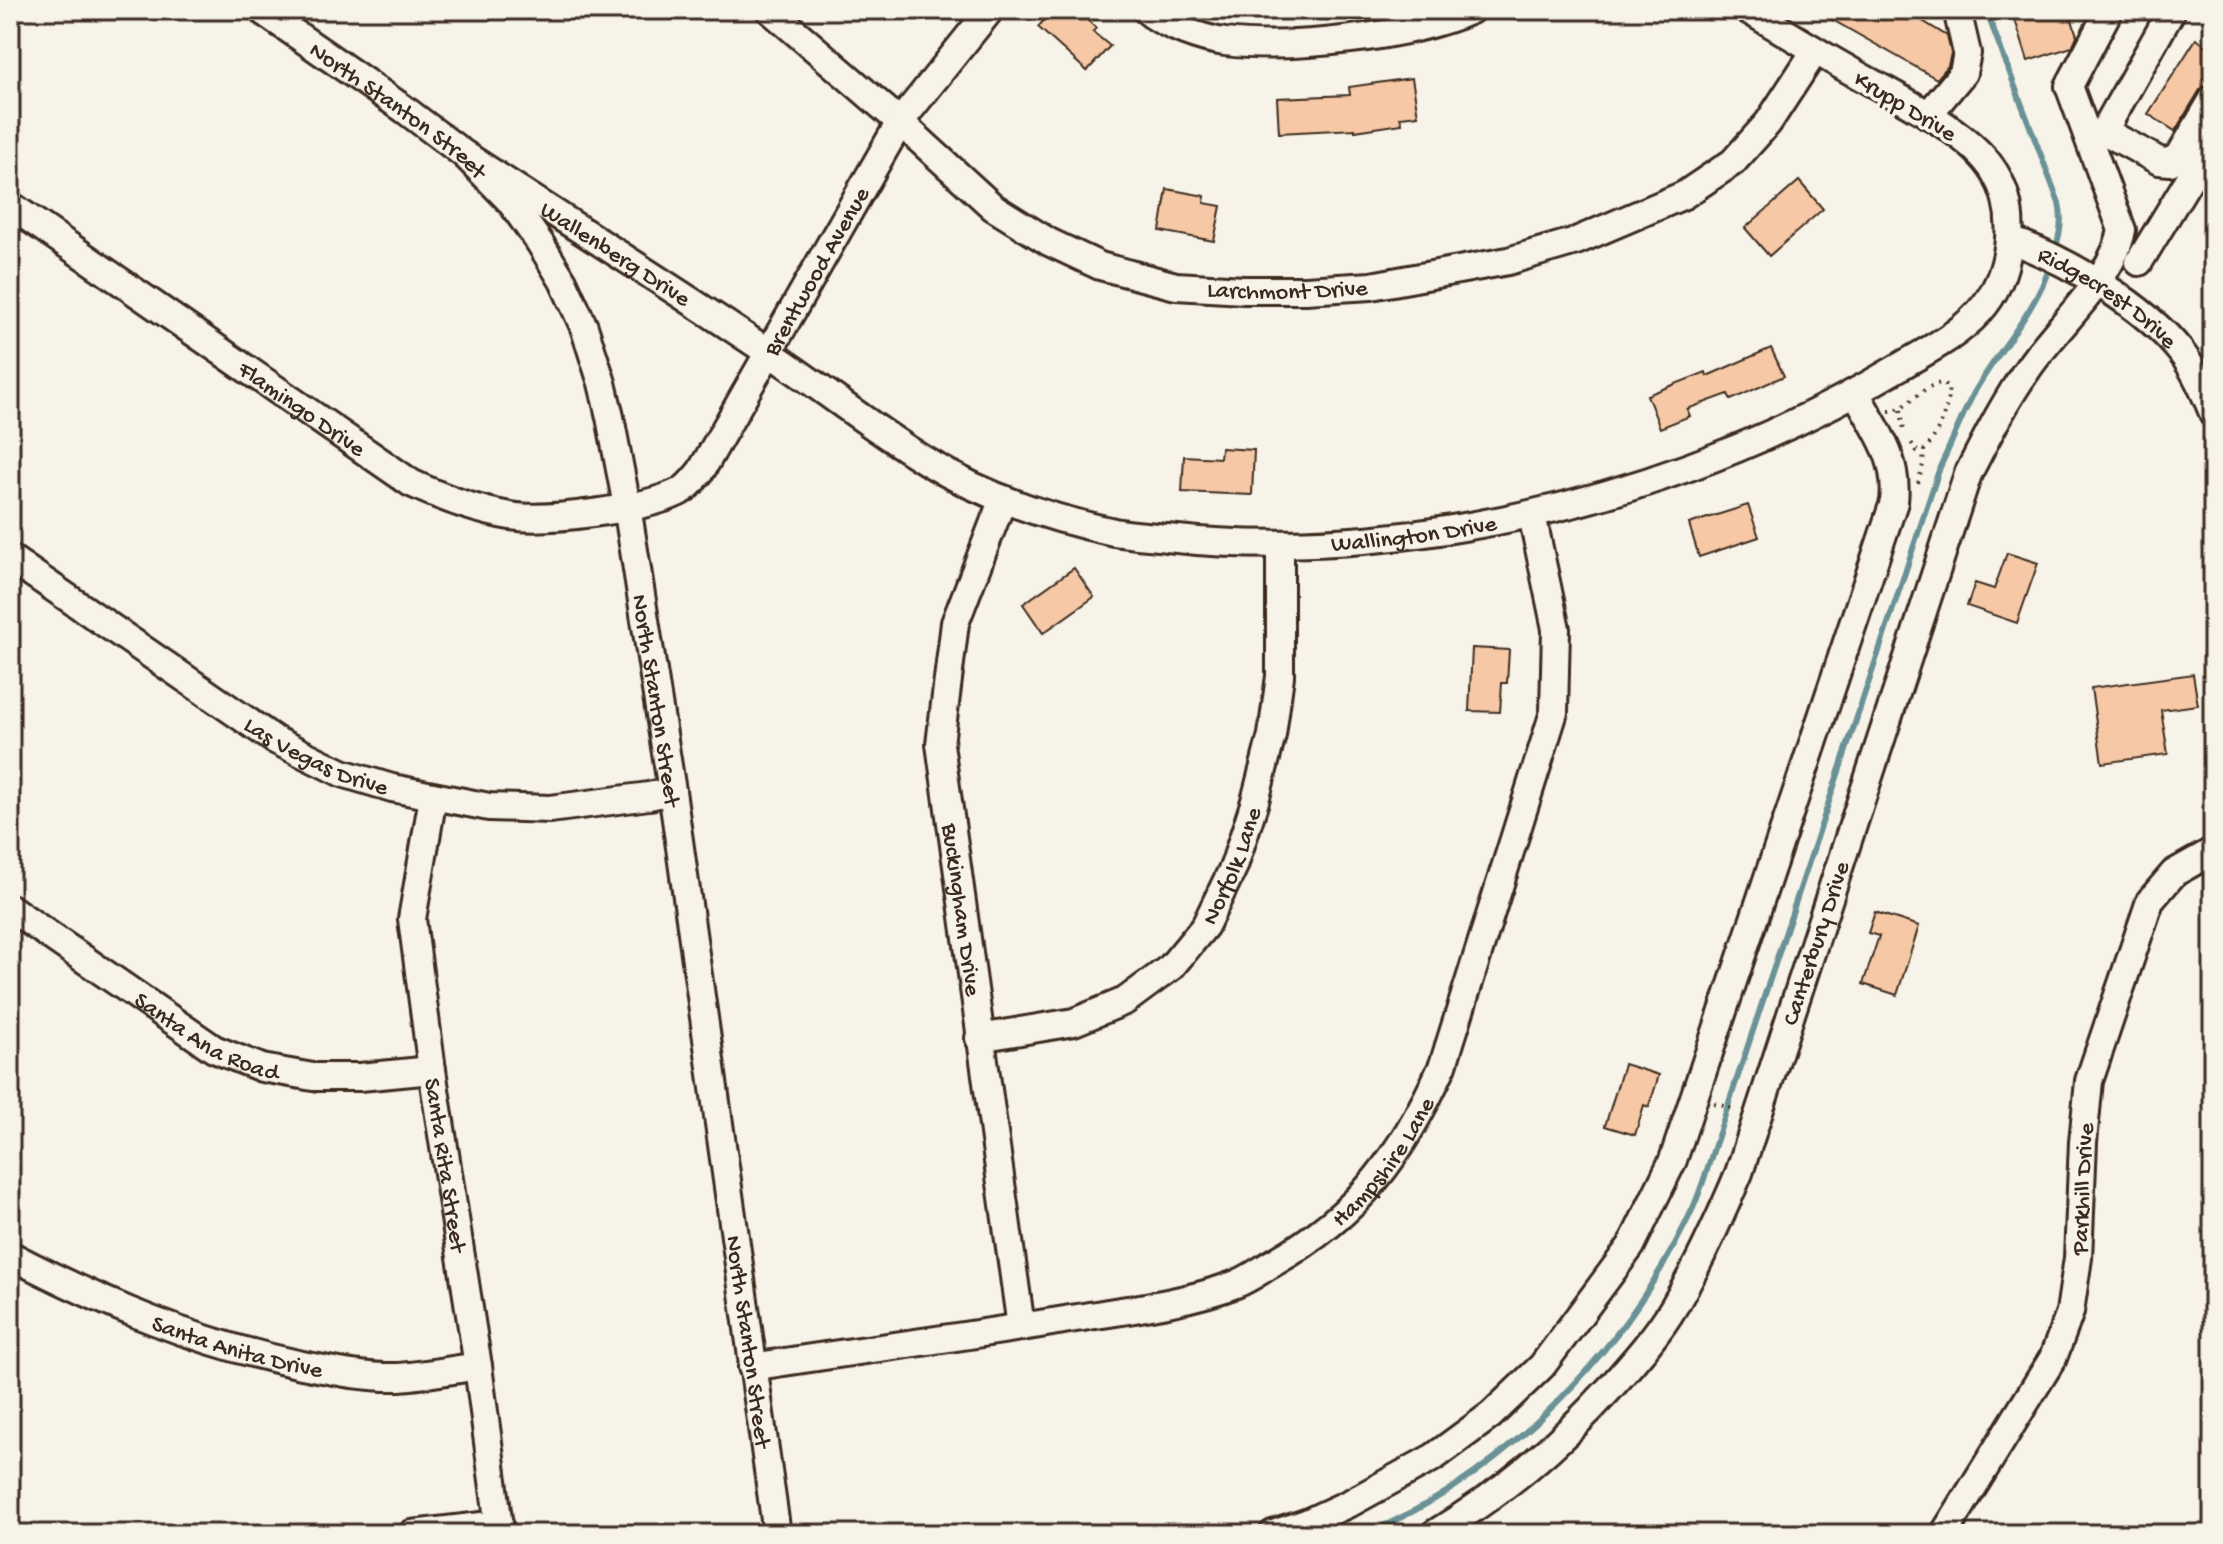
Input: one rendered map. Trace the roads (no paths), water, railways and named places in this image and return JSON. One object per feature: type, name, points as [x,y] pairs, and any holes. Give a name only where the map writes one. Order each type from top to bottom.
[{"type":"street","name":"Larchmont Drive","points":[[770,10],[993,207],[1049,242],[1100,266],[1176,286],[1259,290],[1371,286],[1508,261],[1576,241],[1684,195],[1733,162],[1768,123],[1815,51]]},
{"type":"street","name":"Brentwood Avenue","points":[[627,506],[680,492],[701,471],[900,122],[990,10]]},
{"type":"street","points":[[1146,10],[1184,30],[1223,42],[1268,44],[1333,41],[1395,32],[1453,18],[1471,10]]},
{"type":"street","name":"Krupp Drive","points":[[1748,10],[1784,19],[1815,51],[1928,115],[1968,142],[1999,178],[2006,202],[2010,240]]},
{"type":"street","points":[[1928,115],[1963,73],[1967,53],[1957,10]]},
{"type":"street","name":"Canterbury Drive","points":[[1434,1534],[1476,1508],[1535,1463],[1579,1422],[1647,1345],[1674,1307],[1708,1245],[1739,1173],[1968,474],[1997,416],[2086,276],[2120,242],[2122,230],[2096,133],[2069,86],[2109,10]]},
{"type":"street","points":[[2172,10],[2096,133],[2159,161],[2170,162],[2180,155],[2213,99]]},
{"type":"street","name":"North Stanton Street","points":[[274,13],[465,155],[510,201],[540,243],[563,281],[584,327],[602,383],[627,506],[672,791],[777,1534]]},
{"type":"street","points":[[2139,262],[2213,140]]},
{"type":"street","name":"Wallenberg Drive","points":[[465,155],[768,352]]},
{"type":"street","name":"Flamingo Drive","points":[[10,205],[411,483],[446,499],[512,517],[568,516],[627,506]]},
{"type":"street","name":"Ridgecrest Drive","points":[[2010,240],[2039,250],[2086,276],[2147,318],[2181,353],[2213,413]]},
{"type":"street","name":"Wallington Drive","points":[[768,352],[927,462],[1003,499],[1056,517],[1120,533],[1200,542],[1280,545],[1377,539],[1532,515],[1670,475],[1757,441],[1856,393],[1955,334],[1979,312],[1996,289],[2010,240]]},
{"type":"street","points":[[1273,1534],[1318,1518],[1380,1487],[1434,1457],[1491,1415],[1542,1366],[1631,1246],[1673,1160],[1894,502],[1896,487],[1892,463],[1856,393]]},
{"type":"street","name":"Buckingham Drive","points":[[1003,499],[955,623],[940,744],[1021,1327]]},
{"type":"street","name":"Hampshire Lane","points":[[752,1367],[1021,1327],[1178,1300],[1237,1284],[1292,1252],[1338,1218],[1374,1183],[1422,1112],[1443,1065],[1554,712],[1556,629],[1532,515]]},
{"type":"street","name":"Norfolk Lane","points":[[979,1038],[1074,1022],[1125,1001],[1171,967],[1205,926],[1234,866],[1272,735],[1280,676],[1280,545]]},
{"type":"street","name":"Las Vegas Drive","points":[[10,558],[275,740],[342,773],[392,788],[489,807],[550,809],[672,791]]},
{"type":"street","name":"Santa Rita Street","points":[[433,797],[412,919],[499,1529]]},
{"type":"street","name":"Parkhill Drive","points":[[1944,1534],[2053,1358],[2070,1312],[2078,1258],[2089,1081],[2150,901],[2174,873],[2213,851]]},
{"type":"street","name":"Santa Ana Road","points":[[10,908],[214,1049],[262,1068],[313,1077],[360,1077],[432,1070]]},
{"type":"street","name":"Santa Anita Drive","points":[[10,1255],[115,1307],[193,1336],[269,1358],[344,1373],[397,1377],[478,1366]]},
{"type":"street","points":[[412,1534],[499,1529]]},
{"type":"waterway","points":[[1986,10],[2059,203],[2061,216],[2055,251]]},
{"type":"waterway","points":[[1365,1534],[1417,1509],[1467,1478],[1514,1442],[1558,1401],[1599,1356],[1635,1309],[1666,1259],[1704,1180],[1940,467],[1974,393],[2026,315],[2050,265]]}]
